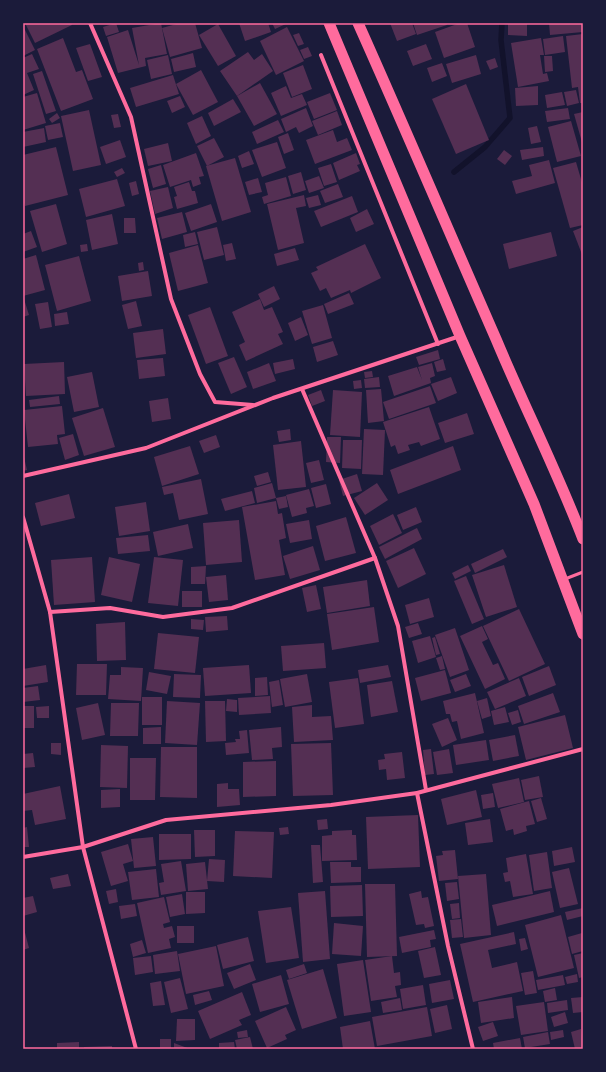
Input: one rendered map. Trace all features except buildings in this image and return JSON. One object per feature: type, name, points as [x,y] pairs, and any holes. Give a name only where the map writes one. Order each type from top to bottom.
[{"type":"highway","points":[[329,23],[460,336],[534,504],[583,634]]},
{"type":"highway","points":[[358,23],[434,193],[496,341],[540,437],[583,539]]},
{"type":"street","points":[[90,23],[131,117],[171,299],[200,374],[215,402],[256,405]]},
{"type":"street","points":[[321,55],[438,344]]},
{"type":"street","points":[[23,476],[146,448],[256,405],[460,336]]},
{"type":"street","points":[[302,389],[375,558],[398,626],[426,790]]},
{"type":"street","points":[[23,517],[50,612],[83,847],[136,1049]]},
{"type":"street","points":[[23,538],[29,537]]},
{"type":"street","points":[[50,612],[110,608],[163,617],[232,608],[375,558]]},
{"type":"street","points":[[23,857],[83,847],[166,820],[331,805],[416,793],[583,749]]},
{"type":"street","points":[[416,793],[448,946],[473,1049]]},
{"type":"lane","points":[[563,579],[583,572]]},
{"type":"waterway","points":[[454,172],[485,147],[510,118],[501,40],[502,23]]}]
